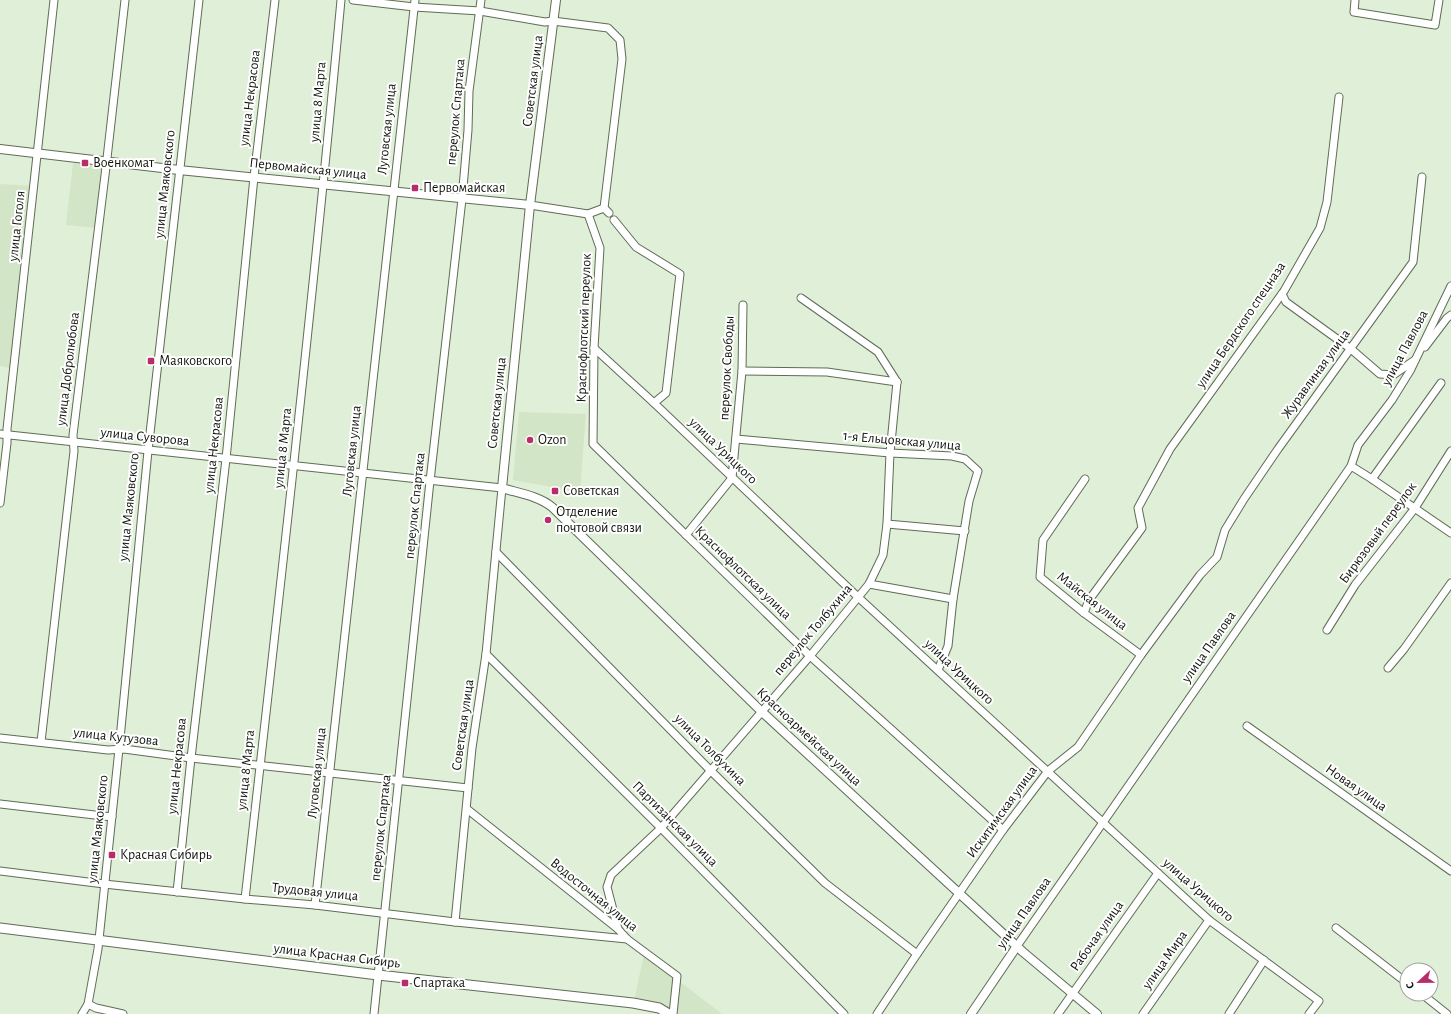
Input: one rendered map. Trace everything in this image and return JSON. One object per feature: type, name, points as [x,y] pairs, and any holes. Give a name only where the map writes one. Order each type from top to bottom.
[{"type":"main road","name":"улица Красная Сибирь","points":[[0,928],[378,975],[633,1003],[659,1008],[669,1014]]},
{"type":"street","name":"улица Гоголя","points":[[0,503],[4,435],[54,0]]},
{"type":"street","name":"улица Добролюбова","points":[[41,742],[74,451],[73,435],[125,0]]},
{"type":"street","name":"улица Маяковского","points":[[82,1014],[88,1004],[98,940],[119,749],[148,451],[199,0]]},
{"type":"street","name":"улица Некрасова","points":[[177,892],[190,758],[226,459],[254,177],[274,0]]},
{"type":"street","name":"улица 8 Марта","points":[[245,899],[294,466],[324,184],[341,0]]},
{"type":"street","points":[[353,0],[414,3],[480,11],[545,22],[553,21]]},
{"type":"street","name":"переулок Спартака","points":[[374,1014],[430,481],[462,199],[468,130],[469,90],[482,0]]},
{"type":"street","name":"Советская улица","points":[[455,922],[468,788],[486,654],[530,205],[556,0]]},
{"type":"street","points":[[1354,0],[1354,12],[1435,25],[1439,0]]},
{"type":"street","name":"Луговская улица","points":[[315,904],[414,3]]},
{"type":"street","name":"Первомайская улица","points":[[0,150],[179,170],[530,205],[588,214],[606,210],[622,59],[620,40],[608,28],[553,21]]},
{"type":"street","name":"улица Бердского спецназа","points":[[1084,613],[1089,600],[1142,528],[1138,508],[1170,449],[1282,294],[1320,228],[1327,202],[1339,97]]},
{"type":"street","name":"Журавлиная улица","points":[[1200,575],[1217,557],[1225,530],[1278,449],[1413,262],[1422,176]]},
{"type":"street","name":"Краснофлотский переулок","points":[[588,214],[600,248],[594,348],[593,444]]},
{"type":"street","points":[[614,220],[636,247],[680,274],[666,393],[654,403]]},
{"type":"street","name":"улица Павлова","points":[[971,1014],[1351,466],[1358,445],[1392,400],[1410,372],[1451,286]]},
{"type":"street","points":[[1282,294],[1286,302],[1350,349],[1380,374],[1386,375],[1393,374],[1416,359],[1447,318],[1451,315]]},
{"type":"street","points":[[801,298],[878,352],[897,382]]},
{"type":"street","name":"переулок Свободы","points":[[732,478],[742,371],[743,305]]},
{"type":"street","name":"улица Урицкого","points":[[594,348],[654,403],[858,598],[1209,920],[1319,1001],[1309,1014]]},
{"type":"street","points":[[742,371],[827,372],[897,382]]},
{"type":"street","name":"переулок Толбухина","points":[[618,929],[607,887],[611,875],[661,828],[810,656],[869,584],[883,556],[887,524],[890,453],[897,382]]},
{"type":"street","points":[[1372,479],[1442,383]]},
{"type":"street","name":"улица Суворова","points":[[4,435],[502,488]]},
{"type":"street","name":"1-я Ельцовская улица","points":[[736,439],[890,453],[952,456],[965,459],[978,471],[969,501],[953,599],[948,646],[938,670]]},
{"type":"street","name":"Краснофлотская улица","points":[[593,444],[810,656],[1003,830]]},
{"type":"street","name":"Бирюзовый переулок","points":[[1327,630],[1355,585],[1415,508],[1451,451]]},
{"type":"street","points":[[1351,466],[1451,533]]},
{"type":"street","points":[[686,535],[732,478]]},
{"type":"street","name":"Майская улица","points":[[1085,479],[1043,540],[1040,577],[1084,613],[1141,655]]},
{"type":"street","name":"Красноармейская улица","points":[[502,488],[530,496],[547,503],[761,711],[960,892],[1017,946],[1097,1014]]},
{"type":"street","points":[[887,524],[965,531]]},
{"type":"street","name":"улица Толбухина","points":[[496,552],[710,770],[824,883],[917,954]]},
{"type":"street","name":"Искитимская улица","points":[[877,1014],[1003,830],[1048,771],[1078,747],[1141,655],[1200,575]]},
{"type":"street","points":[[1388,668],[1404,649],[1451,583]]},
{"type":"street","points":[[869,584],[953,599]]},
{"type":"street","name":"Партизанская улица","points":[[486,654],[661,828],[844,1014]]},
{"type":"street","name":"Новая улица","points":[[1247,726],[1451,871]]},
{"type":"street","name":"улица Кутузова","points":[[0,738],[108,750],[119,749],[260,766],[468,788]]},
{"type":"street","points":[[0,804],[112,817]]},
{"type":"street","name":"Водосточная улица","points":[[467,809],[618,929],[627,939],[677,976],[673,1014]]},
{"type":"street","name":"Трудовая улица","points":[[0,871],[177,892],[315,904],[455,922],[627,939]]},
{"type":"street","name":"Рабочая улица","points":[[1058,1014],[1158,873]]},
{"type":"street","name":"улица Мира","points":[[1143,1014],[1209,920]]},
{"type":"street","points":[[1336,928],[1399,977]]},
{"type":"street","points":[[1228,1014],[1264,960]]},
{"type":"street","points":[[1432,1002],[1447,1014]]},
{"type":"street","points":[[88,1004],[121,1014]]},
{"type":"shaded area","points":[[73,163],[103,166],[96,228],[66,225]]},
{"type":"shaded area","points":[[0,184],[33,186],[14,369],[0,366]]},
{"type":"shaded area","points":[[519,412],[586,414],[580,492],[513,480]]},
{"type":"shaded area","points":[[644,954],[722,1014],[676,1014],[666,1006],[634,1001]]},
{"type":"place","name":"Военкомат","points":[[85,163]]},
{"type":"place","name":"Первомайская","points":[[415,188]]},
{"type":"place","name":"Маяковского","points":[[151,361]]},
{"type":"place","name":"Ozon","points":[[530,440]]},
{"type":"place","name":"Советская","points":[[555,491]]},
{"type":"place","name":"Отделение почтовой связи","points":[[548,520]]},
{"type":"place","name":"Красная Сибирь","points":[[112,855]]},
{"type":"place","name":"Спартака","points":[[405,983]]}]
